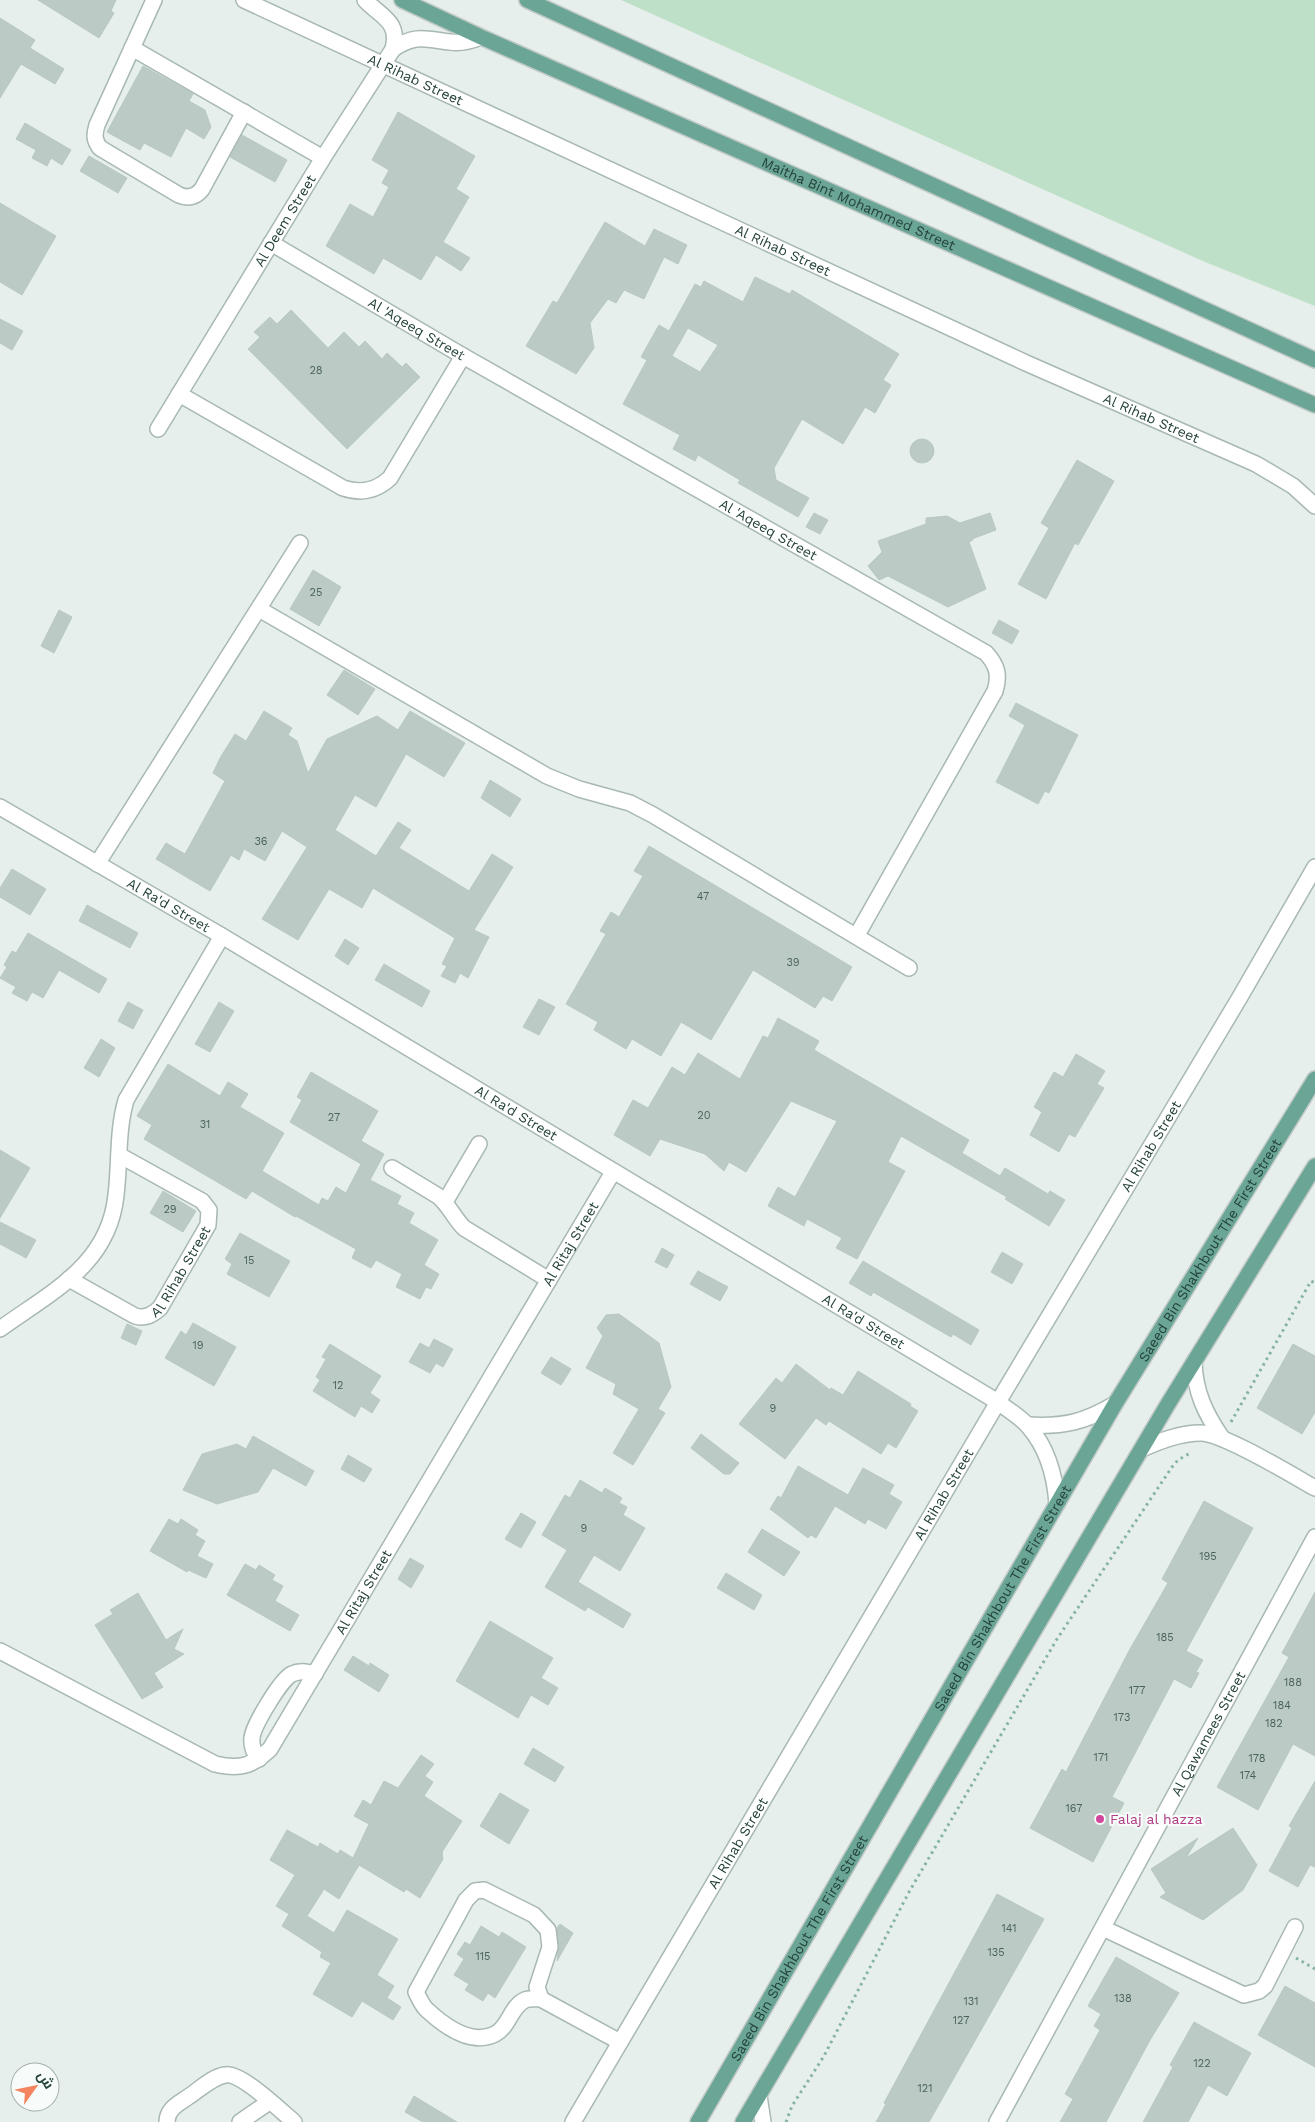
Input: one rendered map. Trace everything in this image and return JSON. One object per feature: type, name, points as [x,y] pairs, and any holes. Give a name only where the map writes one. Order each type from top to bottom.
[{"type":"main road","name":"Maitha Bint Mohammed Street","points":[[402,0],[481,37],[1315,405]]},
{"type":"main road","points":[[527,0],[1315,360]]},
{"type":"main road","points":[[1296,396],[1315,411]]},
{"type":"main road","name":"Saeed Bin Shakhbout The First Street","points":[[698,2122],[1116,1404],[1315,1079]]},
{"type":"main road","points":[[744,2122],[1142,1449],[1315,1166]]},
{"type":"street","points":[[154,0],[94,133],[95,141],[100,148],[179,196],[194,196],[202,189],[244,112]]},
{"type":"street","name":"Al Rihab Street","points":[[244,0],[1026,363],[1256,464],[1293,486],[1315,506]]},
{"type":"street","points":[[365,0],[392,25],[395,41],[393,49]]},
{"type":"street","points":[[393,49],[401,43],[420,38],[460,43],[481,37]]},
{"type":"street","points":[[132,48],[323,158]]},
{"type":"street","name":"Al Deem Street","points":[[158,429],[323,158],[393,49]]},
{"type":"street","name":"Al 'Aqeeq Street","points":[[271,243],[463,356],[986,653],[994,661],[998,676],[995,691],[857,935]]},
{"type":"street","points":[[180,394],[343,488],[361,492],[385,484],[395,472],[463,356]]},
{"type":"street","points":[[97,864],[300,543]]},
{"type":"street","points":[[260,609],[547,776],[579,789],[630,803],[857,935],[909,968]]},
{"type":"street","name":"Al Ra'd Street","points":[[0,807],[222,936],[998,1402],[1028,1425],[1041,1442],[1050,1462],[1055,1482],[1057,1504]]},
{"type":"street","name":"Al Rihab Street","points":[[574,2122],[998,1402],[1240,997],[1315,867]]},
{"type":"street","points":[[0,1329],[69,1279],[92,1258],[109,1230],[116,1196],[121,1119],[126,1100],[222,936]]},
{"type":"street","points":[[445,1202],[479,1144]]},
{"type":"street","name":"Al Rihab Street","points":[[69,1279],[134,1316],[141,1318],[149,1316],[160,1308],[208,1225],[209,1210],[202,1201],[119,1155]]},
{"type":"street","points":[[392,1168],[445,1202],[455,1219],[464,1228],[549,1280]]},
{"type":"street","name":"Al Ritaj Street","points":[[259,1760],[270,1749],[613,1172]]},
{"type":"street","points":[[1194,1362],[1194,1377],[1203,1407],[1222,1438]]},
{"type":"street","points":[[1028,1425],[1052,1426],[1074,1423],[1096,1416],[1116,1404]]},
{"type":"street","points":[[1142,1449],[1156,1442],[1187,1434],[1203,1433],[1222,1438],[1315,1488]]},
{"type":"street","name":"Al Qawamees Street","points":[[997,2122],[1315,1537]]},
{"type":"street","points":[[0,1650],[215,1764],[230,1768],[245,1766],[259,1760],[252,1746],[252,1734],[282,1682],[290,1675],[300,1671],[315,1674]]},
{"type":"street","points":[[541,1999],[537,1987],[550,1947],[548,1930],[534,1915],[484,1890],[475,1891],[466,1900],[416,1992],[425,2008],[454,2030],[478,2039],[495,2034],[505,2025],[518,2006],[526,1999],[541,1999],[620,2042]]},
{"type":"street","points":[[1103,1928],[1244,1995],[1259,1992],[1264,1986],[1295,1927]]},
{"type":"street","points":[[167,2122],[167,2116],[173,2108],[224,2075],[236,2076],[294,2122]]},
{"type":"street","points":[[759,2096],[763,2122]]},
{"type":"street","points":[[240,2122],[269,2102]]},
{"type":"path","points":[[1222,1438],[1310,1281],[1315,1283]]},
{"type":"path","points":[[786,2122],[792,2106],[824,2056],[909,1892],[1057,1639],[1172,1467],[1186,1454],[1195,1451]]},
{"type":"green space","points":[[621,0],[1315,0],[1315,306],[1205,262]]},
{"type":"building","points":[[38,0],[116,0],[111,11],[114,13],[99,38]]},
{"type":"building","points":[[0,18],[35,40],[30,48],[64,69],[55,84],[21,64],[0,98]]},
{"type":"building","points":[[143,66],[193,94],[189,101],[205,110],[211,127],[204,139],[186,128],[171,157],[144,143],[140,150],[107,132]]},
{"type":"building","points":[[398,112],[475,156],[456,189],[469,197],[443,242],[470,258],[461,271],[436,255],[421,280],[383,258],[374,274],[326,246],[350,204],[373,217],[389,187],[382,183],[389,170],[372,160]]},
{"type":"building","points":[[25,123],[71,150],[62,165],[51,158],[47,166],[32,158],[36,150],[16,139]]},
{"type":"building","points":[[242,135],[287,160],[275,182],[230,157]]},
{"type":"building","points":[[89,156],[127,178],[118,193],[80,171]]},
{"type":"building","points":[[0,203],[56,236],[22,295],[0,282]]},
{"type":"building","points":[[605,222],[645,246],[654,229],[687,245],[678,264],[664,257],[644,299],[624,290],[616,303],[608,299],[590,323],[594,348],[576,374],[526,346],[553,301],[557,303]]},
{"type":"building","points":[[755,277],[790,294],[792,290],[899,354],[883,380],[891,385],[875,413],[865,407],[843,444],[802,419],[774,468],[776,480],[809,498],[798,517],[738,483],[740,480],[698,455],[695,461],[673,449],[680,435],[623,404],[647,360],[641,357],[659,325],[669,331],[695,284],[701,287],[704,281],[743,302]],"holes":[[[688,328],[718,345],[700,372],[672,356]]]},
{"type":"building","points":[[291,310],[328,348],[344,332],[359,347],[365,341],[382,359],[387,353],[402,367],[406,363],[420,377],[347,449],[248,349],[260,337],[254,332],[270,317],[277,324]]},
{"type":"building","points":[[0,319],[23,331],[12,350],[0,343]]},
{"type":"building","points":[[922,439],[931,442],[934,451],[931,460],[922,463],[913,460],[910,451],[913,442]]},
{"type":"building","points":[[1077,460],[1114,481],[1078,545],[1075,543],[1046,599],[1018,584],[1049,528],[1041,523]]},
{"type":"building","points":[[814,513],[828,520],[820,534],[806,527]]},
{"type":"building","points":[[990,513],[996,530],[972,539],[969,542],[986,589],[948,607],[888,576],[879,580],[868,566],[882,552],[878,541],[926,524],[926,518],[947,516],[960,523]]},
{"type":"building","points":[[313,570],[341,587],[319,626],[290,609]]},
{"type":"building","points":[[59,610],[72,617],[54,653],[41,646]]},
{"type":"building","points":[[999,620],[1019,631],[1012,644],[992,633]]},
{"type":"building","points":[[344,670],[375,689],[358,715],[327,695]]},
{"type":"building","points":[[1016,703],[1078,735],[1049,793],[1045,791],[1038,804],[996,782],[1025,725],[1009,716]]},
{"type":"building","points":[[264,711],[292,728],[288,735],[297,741],[308,773],[327,739],[377,716],[398,730],[410,711],[465,743],[444,777],[406,754],[376,807],[355,795],[335,830],[376,856],[398,822],[411,830],[399,848],[469,891],[492,854],[513,867],[474,930],[489,937],[468,978],[460,973],[455,983],[441,976],[447,966],[442,964],[455,938],[373,888],[362,908],[329,889],[298,940],[262,919],[307,847],[282,831],[265,861],[244,849],[239,860],[231,855],[210,891],[156,859],[166,843],[185,854],[225,781],[213,773],[220,758],[235,734],[246,741]]},
{"type":"building","points":[[490,780],[521,799],[510,817],[481,798]]},
{"type":"building","points":[[649,846],[852,967],[832,1001],[823,996],[815,1008],[753,970],[711,1040],[681,1022],[661,1056],[632,1039],[626,1049],[594,1030],[598,1022],[566,1004],[606,934],[600,931],[611,912],[619,917],[643,876],[634,871]]},
{"type":"building","points":[[12,869],[46,889],[30,915],[0,897],[0,888]]},
{"type":"building","points":[[87,905],[138,933],[130,948],[79,921]]},
{"type":"building","points":[[28,933],[107,979],[99,993],[59,970],[43,998],[32,992],[27,1001],[12,993],[16,987],[0,978],[7,967],[4,965],[12,951],[16,953]]},
{"type":"building","points":[[345,939],[359,948],[348,965],[335,956]]},
{"type":"building","points":[[384,964],[430,991],[422,1007],[375,980]]},
{"type":"building","points":[[539,999],[555,1007],[539,1035],[523,1027]]},
{"type":"building","points":[[128,1002],[143,1010],[133,1029],[118,1021]]},
{"type":"building","points":[[219,1002],[234,1011],[210,1052],[195,1044]]},
{"type":"building","points":[[778,1018],[819,1041],[814,1050],[969,1140],[962,1153],[1000,1176],[1005,1168],[1048,1194],[1050,1191],[1065,1200],[1049,1226],[1005,1199],[1007,1197],[901,1136],[888,1162],[905,1171],[857,1259],[836,1248],[842,1238],[807,1219],[804,1226],[768,1206],[778,1187],[795,1197],[837,1121],[791,1101],[746,1172],[729,1162],[724,1171],[705,1154],[660,1139],[650,1156],[614,1135],[633,1100],[648,1108],[672,1067],[685,1075],[698,1053],[740,1079],[763,1036],[768,1038]]},
{"type":"building","points":[[101,1039],[115,1048],[99,1077],[84,1068]]},
{"type":"building","points":[[1076,1054],[1105,1071],[1097,1084],[1104,1088],[1075,1137],[1069,1134],[1059,1152],[1030,1135],[1042,1112],[1034,1107],[1054,1072],[1063,1077]]},
{"type":"building","points":[[168,1064],[220,1096],[228,1082],[248,1094],[240,1107],[284,1133],[262,1171],[319,1205],[322,1198],[328,1201],[336,1187],[346,1193],[361,1164],[290,1122],[302,1100],[297,1097],[311,1072],[378,1111],[361,1141],[384,1154],[370,1180],[401,1196],[397,1204],[414,1213],[409,1223],[438,1240],[424,1265],[439,1274],[431,1289],[426,1287],[420,1299],[396,1287],[402,1274],[376,1260],[371,1268],[352,1258],[356,1249],[295,1217],[252,1191],[246,1199],[144,1139],[152,1125],[137,1116]]},
{"type":"building","points":[[0,1150],[30,1168],[0,1218]]},
{"type":"building","points":[[163,1191],[196,1211],[183,1232],[150,1213]]},
{"type":"building","points":[[0,1222],[36,1240],[26,1258],[0,1244]]},
{"type":"building","points":[[240,1233],[290,1261],[269,1297],[227,1274],[232,1264],[225,1259]]},
{"type":"building","points":[[662,1248],[674,1255],[667,1268],[655,1262]]},
{"type":"building","points":[[1002,1252],[1023,1264],[1012,1284],[991,1272]]},
{"type":"building","points":[[863,1261],[979,1330],[971,1345],[953,1334],[951,1337],[873,1292],[871,1296],[849,1283]]},
{"type":"building","points":[[698,1271],[728,1287],[720,1301],[690,1284]]},
{"type":"building","points":[[619,1314],[659,1343],[671,1387],[658,1409],[665,1413],[633,1465],[613,1453],[639,1409],[613,1394],[616,1384],[586,1368],[603,1336],[597,1328],[606,1315]]},
{"type":"building","points":[[193,1323],[236,1347],[214,1386],[165,1358],[181,1331],[186,1335]]},
{"type":"building","points":[[127,1324],[142,1331],[136,1345],[121,1338]]},
{"type":"building","points":[[434,1339],[453,1349],[443,1367],[436,1363],[430,1373],[409,1362],[420,1343],[429,1348]]},
{"type":"building","points":[[330,1344],[381,1376],[370,1393],[380,1400],[372,1413],[361,1406],[355,1417],[313,1391],[320,1380],[316,1377],[326,1359],[322,1357]]},
{"type":"building","points":[[1293,1344],[1315,1356],[1315,1412],[1302,1434],[1257,1408]]},
{"type":"building","points":[[551,1357],[571,1369],[561,1385],[541,1373]]},
{"type":"building","points":[[796,1364],[830,1390],[831,1388],[843,1395],[858,1371],[911,1404],[910,1406],[918,1411],[896,1448],[888,1443],[881,1454],[829,1421],[826,1425],[816,1418],[785,1459],[739,1424],[776,1378],[782,1383]]},
{"type":"building","points":[[701,1434],[739,1463],[730,1474],[724,1474],[691,1448]]},
{"type":"building","points":[[253,1436],[314,1471],[306,1486],[273,1468],[258,1492],[217,1504],[183,1490],[202,1454],[237,1444],[246,1449]]},
{"type":"building","points":[[348,1455],[372,1469],[364,1482],[341,1469]]},
{"type":"building","points":[[798,1466],[848,1495],[863,1468],[894,1485],[889,1494],[902,1502],[886,1529],[868,1519],[865,1524],[835,1506],[816,1538],[811,1535],[808,1538],[770,1509],[778,1496],[781,1498]]},
{"type":"building","points":[[580,1480],[602,1493],[605,1488],[622,1498],[619,1503],[627,1507],[623,1515],[645,1528],[620,1571],[594,1555],[578,1582],[631,1614],[623,1628],[588,1607],[585,1611],[545,1587],[567,1550],[542,1535],[565,1495],[570,1498]]},
{"type":"building","points":[[1204,1501],[1253,1528],[1186,1651],[1203,1660],[1196,1672],[1199,1673],[1191,1688],[1174,1679],[1112,1797],[1124,1803],[1093,1862],[1030,1828],[1062,1769],[1066,1772],[1130,1649],[1168,1583],[1162,1579]]},
{"type":"building","points":[[521,1513],[536,1522],[521,1548],[505,1539]]},
{"type":"building","points":[[169,1519],[178,1524],[181,1519],[198,1530],[195,1535],[205,1541],[197,1556],[213,1564],[206,1578],[188,1570],[187,1572],[150,1551]]},
{"type":"building","points":[[762,1529],[800,1552],[784,1576],[748,1552]]},
{"type":"building","points":[[410,1558],[424,1566],[411,1588],[398,1579]]},
{"type":"building","points":[[245,1564],[256,1570],[259,1565],[275,1575],[272,1580],[283,1586],[275,1601],[299,1615],[290,1631],[227,1595]]},
{"type":"building","points":[[726,1573],[762,1595],[754,1610],[717,1588]]},
{"type":"building","points":[[1315,1592],[1315,1756],[1293,1744],[1258,1810],[1217,1787],[1289,1657],[1282,1653]]},
{"type":"building","points":[[138,1593],[166,1640],[183,1629],[174,1649],[184,1654],[154,1673],[163,1687],[142,1699],[95,1625],[113,1614],[110,1610]]},
{"type":"building","points":[[490,1621],[553,1658],[541,1678],[558,1688],[548,1705],[531,1695],[518,1718],[456,1681]]},
{"type":"building","points":[[353,1656],[369,1666],[370,1663],[389,1675],[379,1692],[344,1670]]},
{"type":"building","points":[[533,1748],[564,1767],[555,1782],[524,1764]]},
{"type":"building","points":[[421,1755],[434,1764],[425,1776],[433,1782],[424,1796],[462,1821],[442,1852],[443,1859],[420,1898],[406,1889],[404,1892],[359,1865],[339,1899],[324,1889],[307,1916],[334,1933],[347,1910],[398,1939],[377,1975],[394,1986],[387,1998],[401,2007],[393,2020],[362,2001],[352,2017],[313,1994],[331,1963],[320,1957],[322,1952],[282,1926],[289,1914],[276,1906],[295,1875],[270,1860],[287,1830],[318,1847],[320,1843],[338,1854],[340,1850],[353,1858],[369,1824],[354,1816],[363,1800],[371,1805],[384,1781],[398,1788]]},
{"type":"building","points":[[1315,1781],[1315,1867],[1310,1865],[1298,1887],[1269,1871],[1292,1828],[1289,1826]]},
{"type":"building","points":[[500,1793],[529,1810],[509,1844],[480,1826]]},
{"type":"building","points":[[1233,1828],[1257,1865],[1243,1890],[1203,1920],[1160,1897],[1166,1893],[1151,1869],[1198,1838],[1186,1858]]},
{"type":"building","points":[[997,1894],[1044,1919],[929,2122],[876,2122],[886,2104],[884,2103]]},
{"type":"building","points":[[560,1924],[573,1933],[557,1961],[559,1946],[557,1928]]},
{"type":"building","points":[[481,1926],[499,1937],[502,1932],[526,1947],[495,1998],[488,1993],[483,2001],[465,1990],[469,1984],[454,1975],[464,1959],[457,1954],[465,1942],[470,1945]]},
{"type":"building","points":[[1116,1957],[1179,1993],[1150,2040],[1106,2122],[1060,2122],[1073,2099],[1065,2094],[1100,2030],[1094,2026],[1101,2014],[1088,2006]]},
{"type":"building","points":[[1285,1986],[1315,2003],[1315,2067],[1258,2035]]},
{"type":"building","points":[[1194,2022],[1251,2053],[1227,2096],[1208,2085],[1188,2122],[1143,2122],[1173,2067],[1170,2065]]},
{"type":"building","points":[[414,2096],[457,2122],[423,2122],[405,2112]]},
{"type":"place","name":"Falaj al hazza","points":[[1100,1819]]}]
